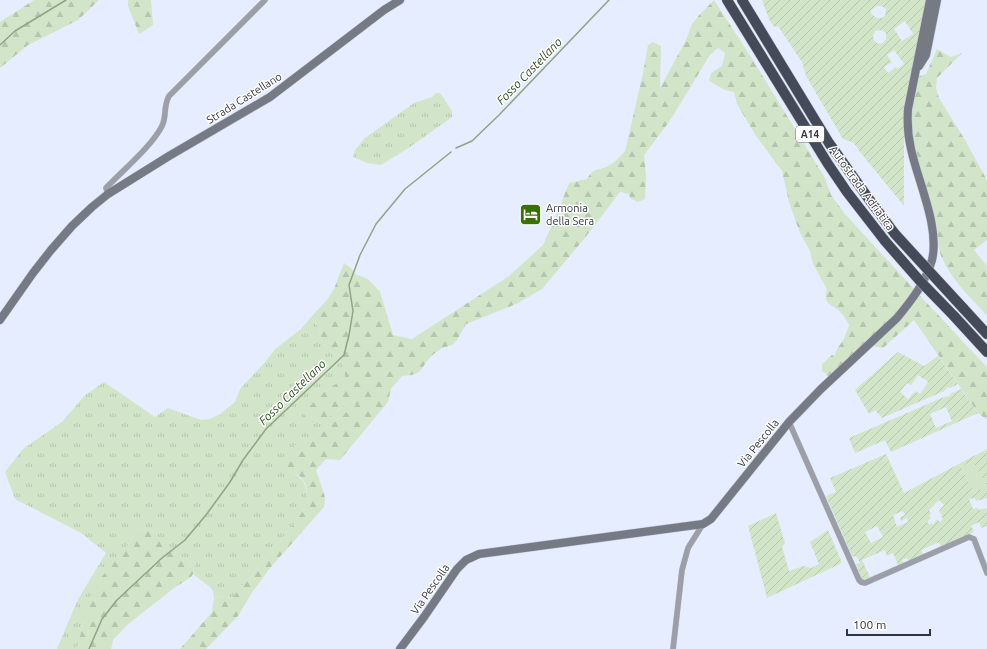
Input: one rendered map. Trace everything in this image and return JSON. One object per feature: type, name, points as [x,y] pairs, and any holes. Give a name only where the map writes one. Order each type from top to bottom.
[{"type":"highway","name":"Autostrada Adriatica","points":[[727,0],[742,22],[828,164],[847,192],[885,241],[920,281],[987,352]]},
{"type":"highway","name":"Autostrada Adriatica","points":[[742,0],[832,148],[871,202],[895,234],[987,334]]},
{"type":"street","name":"Strada Castellano","points":[[108,194],[106,188],[156,135],[162,125],[165,104],[169,96],[265,0]]},
{"type":"street","name":"Strada Castellano","points":[[0,320],[51,250],[72,226],[108,194],[163,159],[270,97],[384,10],[400,0]]},
{"type":"street","name":"Via Pescolla","points":[[400,649],[424,618],[457,569],[466,560],[479,554],[703,524],[714,516],[789,422],[897,318],[917,292],[932,261],[934,245],[932,230],[907,133],[908,109],[930,0]]},
{"type":"street","name":"Via Pescolla","points":[[917,68],[926,54],[937,0]]},
{"type":"street","points":[[789,422],[861,582],[865,583],[969,537],[974,539],[987,574]]},
{"type":"street","points":[[673,649],[682,570],[688,548],[703,524]]},
{"type":"green space","points":[[34,0],[99,0],[78,20],[28,45],[0,68],[0,22]]},
{"type":"green space","points":[[128,0],[151,0],[153,25],[139,34],[128,6]]},
{"type":"green space","points":[[714,0],[751,57],[825,178],[831,195],[845,214],[914,289],[897,313],[887,325],[829,377],[822,371],[822,364],[832,355],[835,355],[844,339],[849,325],[843,315],[827,302],[827,289],[813,264],[810,251],[800,233],[789,202],[782,171],[756,136],[737,104],[734,92],[725,90],[709,81],[711,73],[722,66],[725,53],[718,48],[710,55],[669,122],[644,155],[646,175],[645,199],[638,202],[630,198],[629,194],[620,192],[584,239],[542,289],[516,304],[466,324],[457,340],[452,345],[442,348],[431,356],[419,372],[412,375],[402,376],[391,389],[388,402],[340,460],[326,459],[316,470],[325,497],[324,507],[270,568],[251,594],[238,616],[206,649],[180,649],[212,612],[214,598],[225,596],[232,598],[294,524],[308,503],[306,485],[301,477],[290,472],[284,460],[287,449],[313,438],[356,405],[352,399],[331,416],[313,422],[303,420],[304,412],[322,394],[345,377],[343,362],[323,344],[319,328],[311,317],[327,300],[334,289],[344,263],[351,268],[355,274],[368,279],[380,292],[393,335],[412,339],[509,276],[543,245],[569,183],[587,179],[594,171],[611,165],[625,151],[648,45],[653,42],[661,46],[660,88],[686,40],[692,24]]},
{"type":"green space","points":[[762,0],[927,0],[905,100],[904,206],[854,143],[843,139],[806,76],[802,62],[778,26],[774,27],[769,19]],"holes":[[[877,6],[881,6],[886,9],[885,16],[882,18],[876,18],[871,13],[871,10]],[[905,21],[913,34],[902,41],[894,29]],[[881,30],[886,33],[886,39],[883,43],[879,44],[874,41],[873,36],[875,31]],[[894,50],[904,64],[897,69],[896,67],[888,73],[884,67],[892,63],[887,55]]]},
{"type":"green space","points":[[937,49],[951,57],[962,53],[937,78],[936,88],[939,98],[965,140],[987,180],[987,240],[974,250],[987,266],[987,315],[956,281],[942,258],[939,250],[934,214],[913,142],[912,117],[919,76],[926,74]]},
{"type":"green space","points":[[436,93],[440,93],[452,111],[452,117],[410,147],[381,165],[367,163],[353,157],[355,150],[365,138],[414,103],[432,97]]},
{"type":"green space","points":[[920,296],[987,367],[987,420],[978,413],[914,320],[883,348],[872,346],[899,320]]},
{"type":"green space","points":[[311,317],[319,328],[323,344],[343,362],[345,377],[322,394],[331,416],[352,399],[356,405],[313,438],[287,449],[290,472],[303,481],[307,492],[308,503],[294,524],[232,598],[225,596],[214,598],[211,588],[193,574],[195,562],[173,554],[162,545],[156,533],[145,527],[137,529],[83,623],[77,649],[57,649],[78,599],[106,553],[81,533],[15,499],[5,472],[23,449],[63,421],[84,396],[104,382],[155,417],[168,408],[201,420],[210,419],[220,414],[235,402],[240,389],[275,349],[301,329]]},
{"type":"green space","points":[[898,352],[924,366],[938,356],[958,384],[950,388],[948,387],[944,391],[882,418],[875,410],[869,414],[855,390]],"holes":[[[918,375],[928,382],[920,394],[915,391],[908,399],[900,392],[907,383],[911,385]]]},
{"type":"green space","points":[[961,389],[978,413],[891,452],[885,440],[855,453],[849,438],[944,397],[950,396],[950,394]],"holes":[[[946,407],[952,421],[936,428],[930,414]]]},
{"type":"green space","points":[[987,449],[987,486],[987,498],[976,501],[975,498],[969,499],[973,509],[978,508],[979,510],[987,508],[987,526],[981,528],[979,522],[971,526],[974,532],[941,547],[939,542],[921,550],[923,555],[909,561],[907,558],[902,560],[904,563],[866,580],[862,579],[856,564],[860,563],[857,557],[852,556],[826,496],[836,492],[830,478],[886,454],[904,493]],"holes":[[[973,461],[987,486],[974,493],[961,467]],[[939,500],[944,505],[939,511],[943,519],[940,522],[937,519],[933,525],[931,523],[930,525],[927,522],[931,518],[929,516],[931,513],[929,510]],[[903,511],[905,515],[900,517],[901,521],[907,518],[908,522],[897,527],[893,515]],[[877,526],[883,537],[871,543],[865,532]],[[885,550],[887,556],[893,553],[898,565],[870,577],[862,560]]]},
{"type":"green space","points":[[974,461],[987,486],[974,493],[961,467]]},
{"type":"green space","points":[[776,513],[785,543],[782,547],[789,571],[804,566],[811,568],[819,564],[810,542],[828,530],[842,563],[767,598],[748,526]]},
{"type":"green space","points":[[145,527],[156,533],[162,545],[173,554],[195,562],[193,574],[127,625],[113,640],[111,649],[77,649],[89,600],[99,580],[124,551],[137,529]]},
{"type":"waterway","points":[[0,45],[15,31],[66,0]]},
{"type":"waterway","name":"Fosso Castellano","points":[[456,148],[472,141],[499,115],[609,0]]},
{"type":"waterway","name":"Fosso Castellano","points":[[89,649],[102,619],[117,600],[162,558],[185,540],[206,515],[266,429],[344,355],[353,311],[349,285],[360,255],[376,224],[405,189],[451,152]]},
{"type":"place","name":"Armonia della Sera","points":[[531,214]]}]
